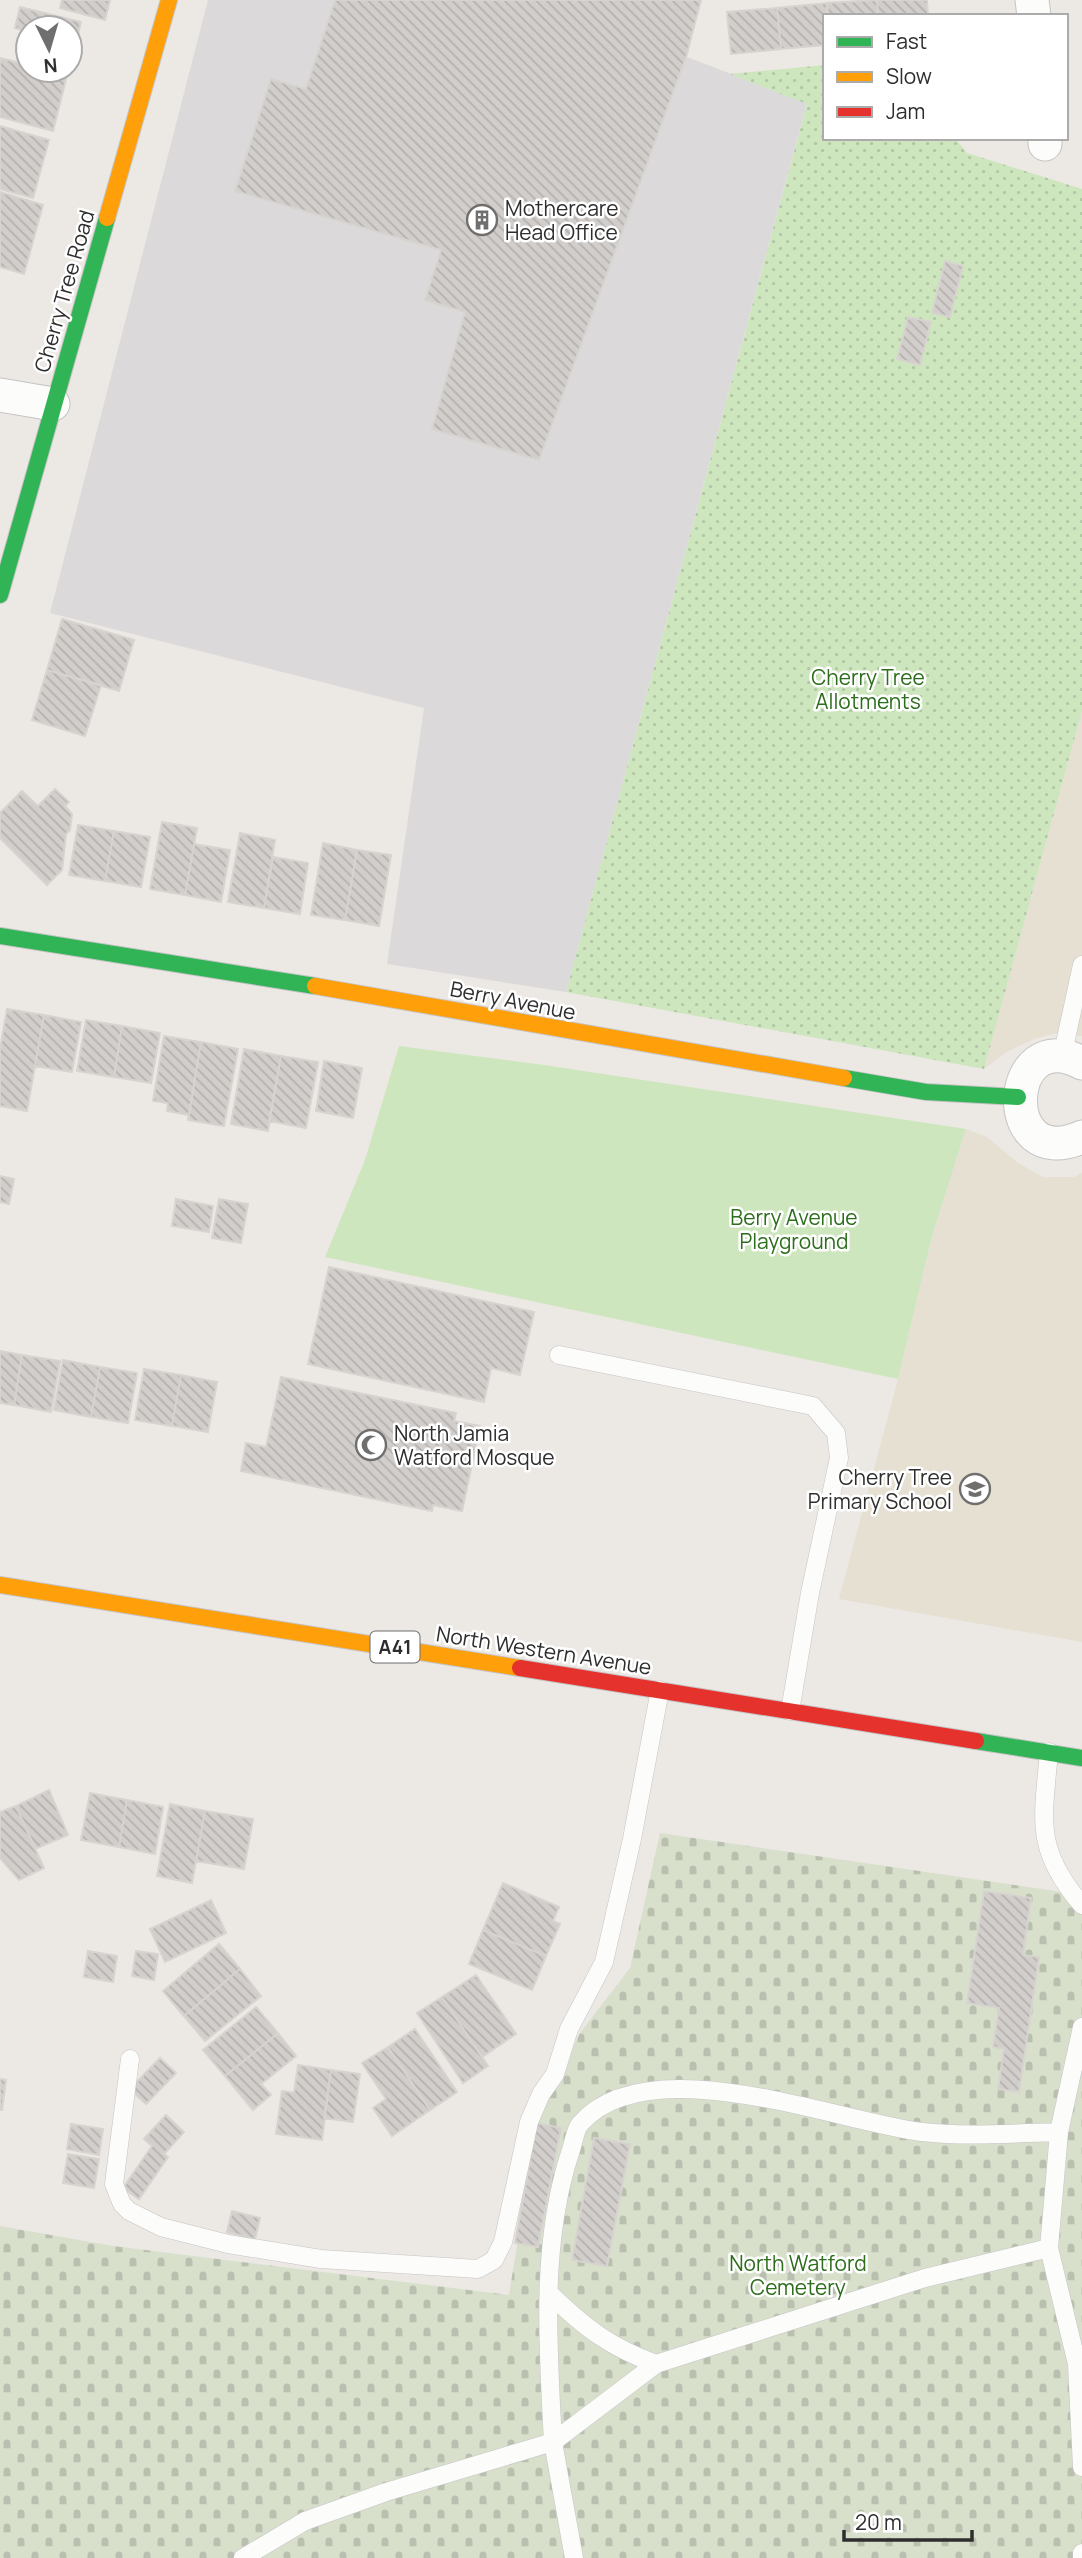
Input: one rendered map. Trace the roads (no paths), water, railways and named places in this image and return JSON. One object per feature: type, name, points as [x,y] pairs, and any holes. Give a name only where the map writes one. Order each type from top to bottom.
[{"type":"main road","name":"Cherry Tree Road","points":[[0,595],[169,0]]},
{"type":"main road","name":"Berry Avenue","points":[[0,936],[401,1000],[548,1029],[926,1092],[1018,1097]]},
{"type":"main road","name":"North Western Avenue","points":[[0,1585],[1082,1758]]},
{"type":"street","points":[[0,395],[53,404]]},
{"type":"street","points":[[1072,1060],[1037,1064],[1020,1085],[1019,1111],[1034,1133],[1059,1143],[1082,1137]]},
{"type":"lane","points":[[1072,1060],[1082,965]]},
{"type":"lane","points":[[559,1355],[813,1406],[836,1433],[839,1458],[810,1593],[790,1711]]},
{"type":"lane","points":[[130,2059],[114,2184],[122,2204],[129,2211],[161,2227],[215,2240],[321,2259],[454,2269],[478,2269],[494,2260],[503,2242],[529,2122],[541,2094],[555,2074],[569,2029],[604,1962],[632,1839],[660,1690]]},
{"type":"lane","points":[[1049,1752],[1042,1832],[1062,1882],[1082,1905]]},
{"type":"lane","points":[[1082,2027],[1059,2132],[1049,2248],[1077,2364],[1082,2467]]},
{"type":"lane","points":[[574,2558],[553,2442],[548,2335],[551,2255],[565,2168],[579,2125],[608,2102],[650,2089],[741,2093],[920,2132],[1059,2132]]},
{"type":"lane","points":[[243,2558],[305,2521],[386,2492],[553,2442],[656,2364],[925,2278],[1049,2248]]},
{"type":"lane","points":[[550,2294],[585,2328],[621,2351],[656,2364]]},
{"type":"place","name":"Mothercare Head Office","points":[[482,220]]},
{"type":"place","name":"North Jamia Watford Mosque","points":[[371,1445]]},
{"type":"place","name":"Cherry Tree Primary School","points":[[975,1489]]},
{"type":"park label","name":"Cherry Tree Allotments","points":[[868,689]]},
{"type":"park label","name":"Berry Avenue Playground","points":[[794,1229]]},
{"type":"park label","name":"North Watford Cemetery","points":[[798,2275]]}]
